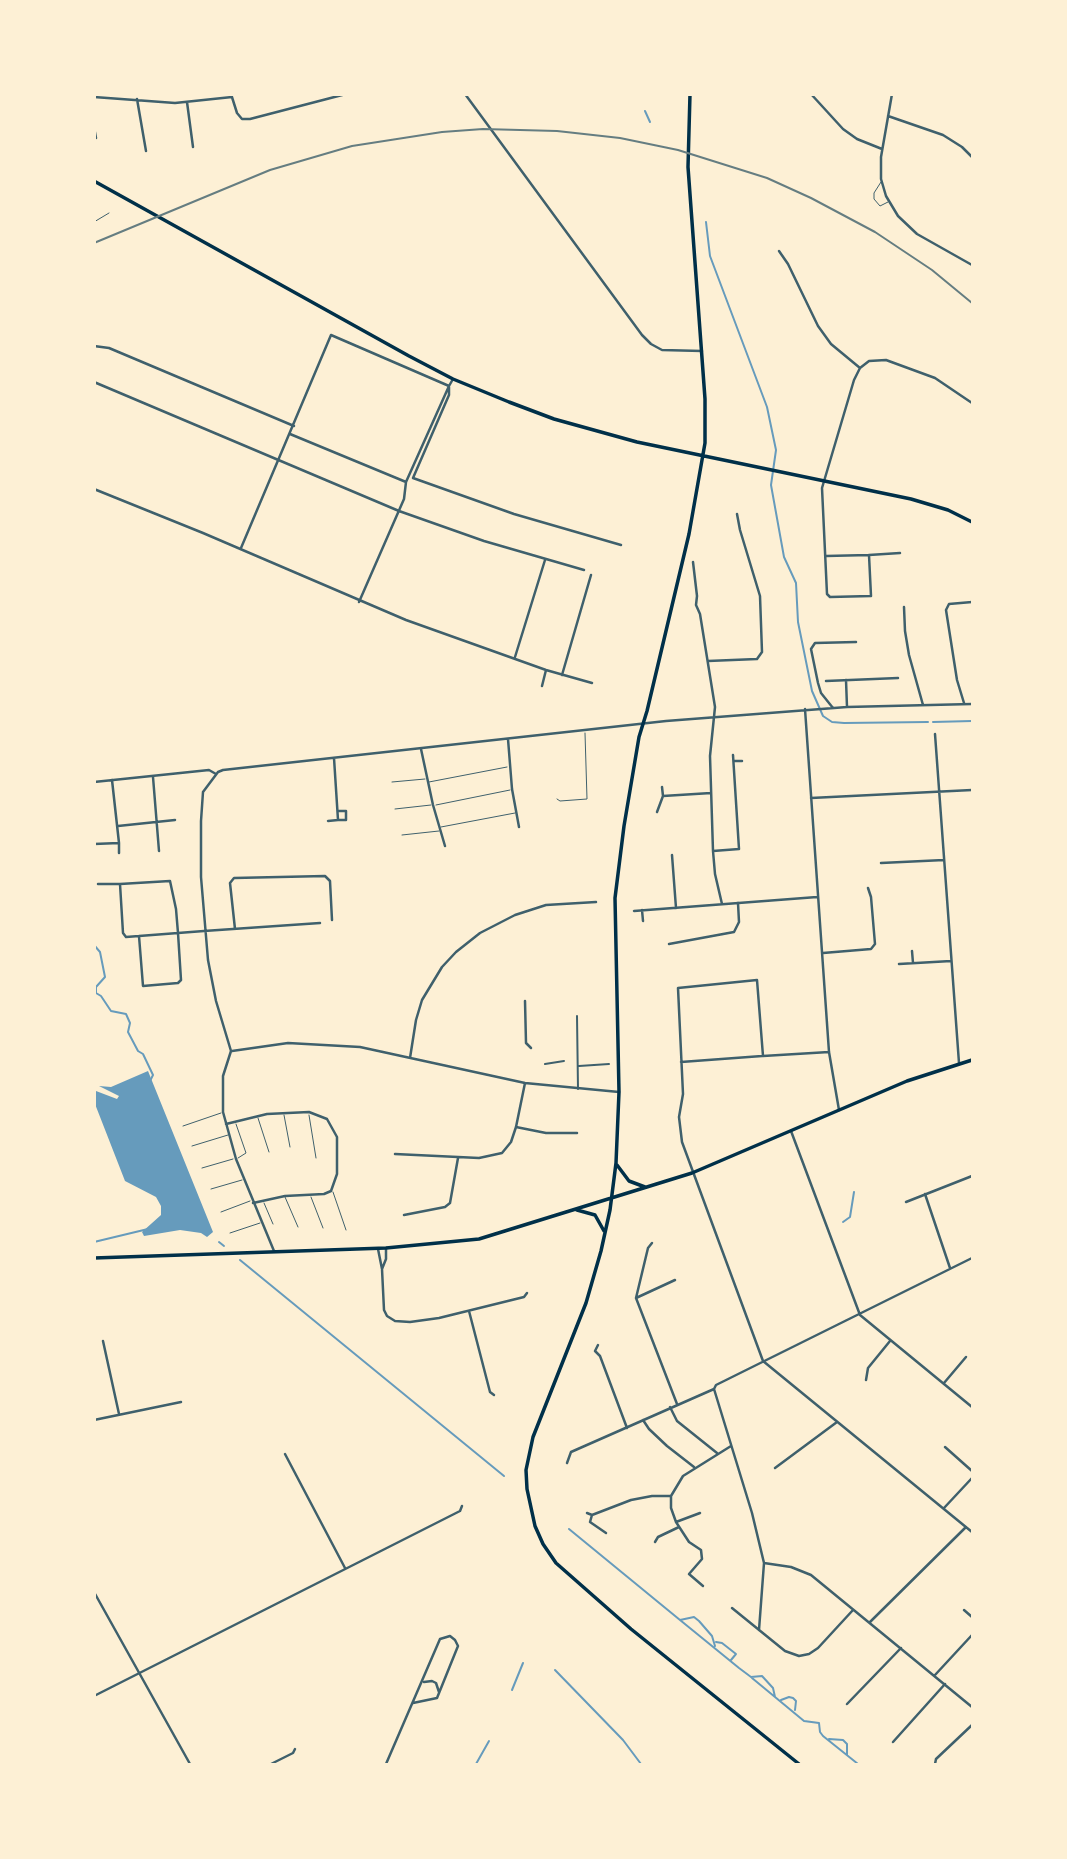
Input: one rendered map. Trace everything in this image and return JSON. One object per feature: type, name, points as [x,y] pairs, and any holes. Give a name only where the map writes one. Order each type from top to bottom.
[{"type":"main road","points":[[690,94],[688,167],[702,351],[705,430],[703,457],[689,534],[643,723],[625,821],[615,898],[619,1092],[612,1198],[586,1303],[533,1437],[527,1489],[535,1526],[556,1563],[631,1629],[799,1765]]},
{"type":"main road","points":[[94,181],[453,379],[554,419],[703,457],[932,504],[972,522]]},
{"type":"main road","points":[[94,1258],[386,1248],[479,1239],[692,1173],[839,1110],[972,1060]]},
{"type":"main road","points":[[616,1163],[629,1181],[649,1188]]},
{"type":"main road","points":[[575,1209],[597,1216],[605,1234]]},
{"type":"street","points":[[465,94],[642,335],[662,350],[702,351]]},
{"type":"street","points":[[811,94],[843,129],[857,139],[882,149]]},
{"type":"street","points":[[892,94],[882,149],[882,181],[889,201],[917,234],[972,265]]},
{"type":"street","points":[[94,97],[105,95],[187,102],[231,96],[237,113],[242,118],[250,119],[343,95]]},
{"type":"street","points":[[137,99],[146,151]]},
{"type":"street","points":[[187,102],[193,147]]},
{"type":"street","points":[[888,116],[943,135],[962,146],[972,157]]},
{"type":"street","points":[[94,127],[96,138]]},
{"type":"street","points":[[779,251],[818,326],[831,344],[860,368]]},
{"type":"street","points":[[240,549],[331,335],[449,386]]},
{"type":"street","points":[[94,346],[109,348],[294,426]]},
{"type":"street","points":[[869,555],[871,596],[832,597],[827,594],[823,481],[860,368],[869,361],[886,360],[935,378],[972,403]]},
{"type":"street","points":[[406,482],[413,478],[453,379]]},
{"type":"street","points":[[94,382],[399,511],[484,541],[584,570]]},
{"type":"street","points":[[359,602],[404,499],[406,482],[441,408]]},
{"type":"street","points":[[290,435],[406,482]]},
{"type":"street","points":[[413,478],[514,514],[621,545]]},
{"type":"street","points":[[94,489],[359,602],[546,670],[592,683]]},
{"type":"street","points":[[708,661],[757,659],[762,652],[760,596],[737,514]]},
{"type":"street","points":[[826,556],[900,553]]},
{"type":"street","points":[[515,657],[545,558]]},
{"type":"street","points":[[692,562],[697,596],[695,605],[700,614],[708,661],[714,717],[711,727],[713,851],[722,904]]},
{"type":"street","points":[[562,675],[591,575]]},
{"type":"street","points":[[964,704],[957,681],[946,610],[949,604],[972,602]]},
{"type":"street","points":[[904,607],[909,655],[923,705]]},
{"type":"street","points":[[830,708],[821,693],[811,649],[815,643],[856,642]]},
{"type":"street","points":[[542,686],[546,670]]},
{"type":"street","points":[[825,681],[898,678]]},
{"type":"street","points":[[846,680],[847,707]]},
{"type":"street","points":[[274,1251],[236,1159],[223,1112],[223,1076],[231,1051],[216,1001],[204,931],[201,866],[202,802],[206,785],[216,774],[223,770],[643,723],[806,709],[972,704]]},
{"type":"street","points":[[806,709],[829,1052],[839,1110]]},
{"type":"street","points":[[935,734],[959,1063]]},
{"type":"street","points":[[508,739],[512,789],[520,827]]},
{"type":"street","points":[[421,749],[444,846]]},
{"type":"street","points":[[733,755],[740,854]]},
{"type":"street","points":[[334,758],[338,820]]},
{"type":"street","points":[[734,761],[742,761]]},
{"type":"street","points":[[94,782],[209,770],[216,774]]},
{"type":"street","points":[[153,777],[159,851]]},
{"type":"street","points":[[112,780],[119,853]]},
{"type":"street","points":[[657,812],[663,796],[662,788]]},
{"type":"street","points":[[811,798],[972,790]]},
{"type":"street","points":[[663,796],[711,793]]},
{"type":"street","points":[[328,821],[346,820],[345,811],[337,811]]},
{"type":"street","points":[[118,826],[175,820]]},
{"type":"street","points":[[94,844],[119,843]]},
{"type":"street","points":[[713,851],[739,849]]},
{"type":"street","points":[[672,855],[676,908]]},
{"type":"street","points":[[881,863],[944,860]]},
{"type":"street","points":[[234,929],[230,883],[234,878],[325,876],[330,881],[332,920]]},
{"type":"street","points":[[98,884],[170,881],[176,909],[181,980],[174,985],[144,986],[139,936]]},
{"type":"street","points":[[120,884],[124,936],[320,923]]},
{"type":"street","points":[[823,953],[871,949],[875,944],[868,888]]},
{"type":"street","points":[[634,911],[817,897]]},
{"type":"street","points":[[411,1058],[416,1020],[422,1000],[442,967],[456,952],[480,933],[515,915],[547,905],[596,902]]},
{"type":"street","points":[[669,944],[734,932],[739,922],[738,903]]},
{"type":"street","points":[[642,910],[643,921]]},
{"type":"street","points":[[912,951],[913,963]]},
{"type":"street","points":[[899,964],[951,961]]},
{"type":"street","points":[[763,1056],[757,980],[678,988],[683,1094],[679,1117],[682,1142],[763,1361],[972,1532]]},
{"type":"street","points":[[525,1001],[527,1043],[531,1048]]},
{"type":"street","points":[[577,1016],[578,1088]]},
{"type":"street","points":[[231,1051],[288,1042],[360,1047],[525,1083],[619,1092]]},
{"type":"street","points":[[681,1062],[829,1052]]},
{"type":"street","points":[[572,1061],[578,1060]]},
{"type":"street","points":[[545,1064],[564,1061]]},
{"type":"street","points":[[579,1066],[609,1064]]},
{"type":"street","points":[[395,1154],[489,1158],[502,1153],[511,1142],[516,1127],[525,1083]]},
{"type":"street","points":[[226,1124],[258,1116],[309,1112],[327,1119],[337,1137],[337,1174],[331,1191],[253,1201]]},
{"type":"street","points":[[516,1127],[545,1132],[578,1133]]},
{"type":"street","points":[[791,1131],[860,1315],[972,1407]]},
{"type":"street","points":[[404,1215],[444,1207],[450,1203],[458,1158]]},
{"type":"street","points":[[906,1202],[972,1176]]},
{"type":"street","points":[[925,1194],[950,1268]]},
{"type":"street","points":[[652,1243],[636,1298],[677,1404]]},
{"type":"street","points":[[378,1248],[382,1269],[383,1310],[395,1321],[413,1322],[468,1311],[524,1297],[527,1293]]},
{"type":"street","points":[[382,1269],[386,1248]]},
{"type":"street","points":[[567,1463],[571,1452],[713,1389],[763,1361],[950,1268],[972,1260]]},
{"type":"street","points":[[664,1278],[667,1284]]},
{"type":"street","points":[[636,1298],[675,1280]]},
{"type":"street","points":[[468,1311],[490,1392],[494,1395]]},
{"type":"street","points":[[103,1340],[119,1414]]},
{"type":"street","points":[[866,1380],[868,1368],[890,1341]]},
{"type":"street","points":[[598,1345],[595,1351],[600,1356],[626,1428]]},
{"type":"street","points":[[944,1383],[966,1357]]},
{"type":"street","points":[[713,1389],[764,1563],[759,1630]]},
{"type":"street","points":[[94,1420],[181,1402]]},
{"type":"street","points":[[670,1407],[677,1421],[717,1454]]},
{"type":"street","points":[[643,1420],[667,1446],[695,1467]]},
{"type":"street","points":[[775,1468],[837,1422]]},
{"type":"street","points":[[689,1574],[702,1559],[701,1550],[689,1542],[676,1522],[671,1508],[671,1496],[679,1481],[695,1467],[731,1446]]},
{"type":"street","points":[[944,1447],[972,1471]]},
{"type":"street","points":[[285,1454],[345,1568]]},
{"type":"street","points":[[944,1508],[972,1478]]},
{"type":"street","points":[[587,1513],[592,1515],[631,1500],[671,1496]]},
{"type":"street","points":[[94,1696],[460,1511],[462,1506]]},
{"type":"street","points":[[676,1522],[700,1513]]},
{"type":"street","points":[[592,1515],[590,1522],[606,1533]]},
{"type":"street","points":[[655,1542],[658,1537],[679,1527]]},
{"type":"street","points":[[870,1622],[966,1527]]},
{"type":"street","points":[[764,1563],[791,1567],[811,1575],[972,1707]]},
{"type":"street","points":[[685,1571],[703,1586]]},
{"type":"street","points":[[94,1592],[190,1765]]},
{"type":"street","points":[[732,1608],[792,1655],[805,1656],[818,1648],[853,1610]]},
{"type":"street","points":[[964,1610],[972,1617]]},
{"type":"street","points":[[386,1765],[440,1639],[450,1636],[458,1646],[439,1695],[437,1698],[413,1703]]},
{"type":"street","points":[[935,1675],[972,1636]]},
{"type":"street","points":[[847,1704],[901,1648]]},
{"type":"street","points":[[422,1682],[436,1683],[439,1695]]},
{"type":"street","points":[[893,1742],[945,1684]]},
{"type":"street","points":[[934,1765],[936,1759],[972,1725]]},
{"type":"street","points":[[271,1765],[293,1753],[295,1748]]},
{"type":"lane","points":[[882,181],[874,193],[874,199],[880,206],[889,201]]},
{"type":"lane","points":[[94,222],[109,213]]},
{"type":"lane","points":[[557,799],[587,799],[584,731]]},
{"type":"lane","points":[[392,782],[428,781],[509,766]]},
{"type":"lane","points":[[395,809],[433,805],[512,789]]},
{"type":"lane","points":[[402,835],[516,813]]},
{"type":"lane","points":[[183,1126],[223,1112]]},
{"type":"lane","points":[[309,1112],[316,1158]]},
{"type":"lane","points":[[283,1113],[290,1147]]},
{"type":"lane","points":[[258,1116],[269,1152]]},
{"type":"lane","points":[[202,1168],[241,1158],[246,1153],[236,1122]]},
{"type":"lane","points":[[192,1146],[228,1135]]},
{"type":"lane","points":[[211,1189],[244,1180]]},
{"type":"lane","points":[[331,1191],[335,1193],[346,1230]]},
{"type":"lane","points":[[310,1195],[323,1228]]},
{"type":"lane","points":[[285,1196],[298,1227]]},
{"type":"lane","points":[[263,1200],[273,1224]]},
{"type":"lane","points":[[221,1212],[253,1201]]},
{"type":"lane","points":[[230,1233],[262,1222]]},
{"type":"water","points":[[148,1071],[213,1232],[207,1237],[201,1233],[180,1230],[144,1236],[142,1232],[161,1215],[161,1206],[156,1197],[125,1181],[95,1104],[96,1091],[117,1099],[119,1096],[99,1086],[111,1087]]},
{"type":"waterway","points":[[645,111],[650,122]]},
{"type":"waterway","points":[[706,222],[710,256],[767,407],[776,450],[771,485],[784,557],[796,583],[798,622],[812,691],[823,716],[832,722],[844,723],[928,722]]},
{"type":"waterway","points":[[933,722],[972,721]]},
{"type":"waterway","points":[[94,945],[100,952],[105,977],[96,987],[96,993],[111,1011],[126,1014],[130,1023],[128,1032],[153,1075],[150,1081]]},
{"type":"waterway","points":[[843,1222],[850,1217],[854,1192]]},
{"type":"waterway","points":[[94,1242],[148,1229]]},
{"type":"waterway","points":[[219,1242],[224,1246]]},
{"type":"waterway","points":[[240,1260],[504,1476]]},
{"type":"waterway","points":[[569,1529],[680,1620],[694,1617],[699,1621],[712,1636],[715,1646]]},
{"type":"waterway","points":[[680,1620],[751,1677],[762,1676],[773,1688],[775,1697],[804,1721],[819,1723],[823,1736],[858,1764]]},
{"type":"waterway","points":[[716,1642],[722,1643],[736,1654],[731,1660]]},
{"type":"waterway","points":[[512,1690],[523,1663]]},
{"type":"waterway","points":[[555,1670],[623,1740],[641,1764]]},
{"type":"waterway","points":[[752,1678],[775,1697]]},
{"type":"waterway","points":[[781,1700],[793,1698],[796,1701],[795,1710]]},
{"type":"waterway","points":[[829,1739],[843,1740],[847,1744],[847,1755]]},
{"type":"waterway","points":[[476,1764],[489,1741]]},
{"type":"railway","points":[[94,243],[270,170],[352,146],[442,132],[483,129],[557,131],[620,138],[678,150],[767,178],[875,232],[932,270],[972,303]]}]
